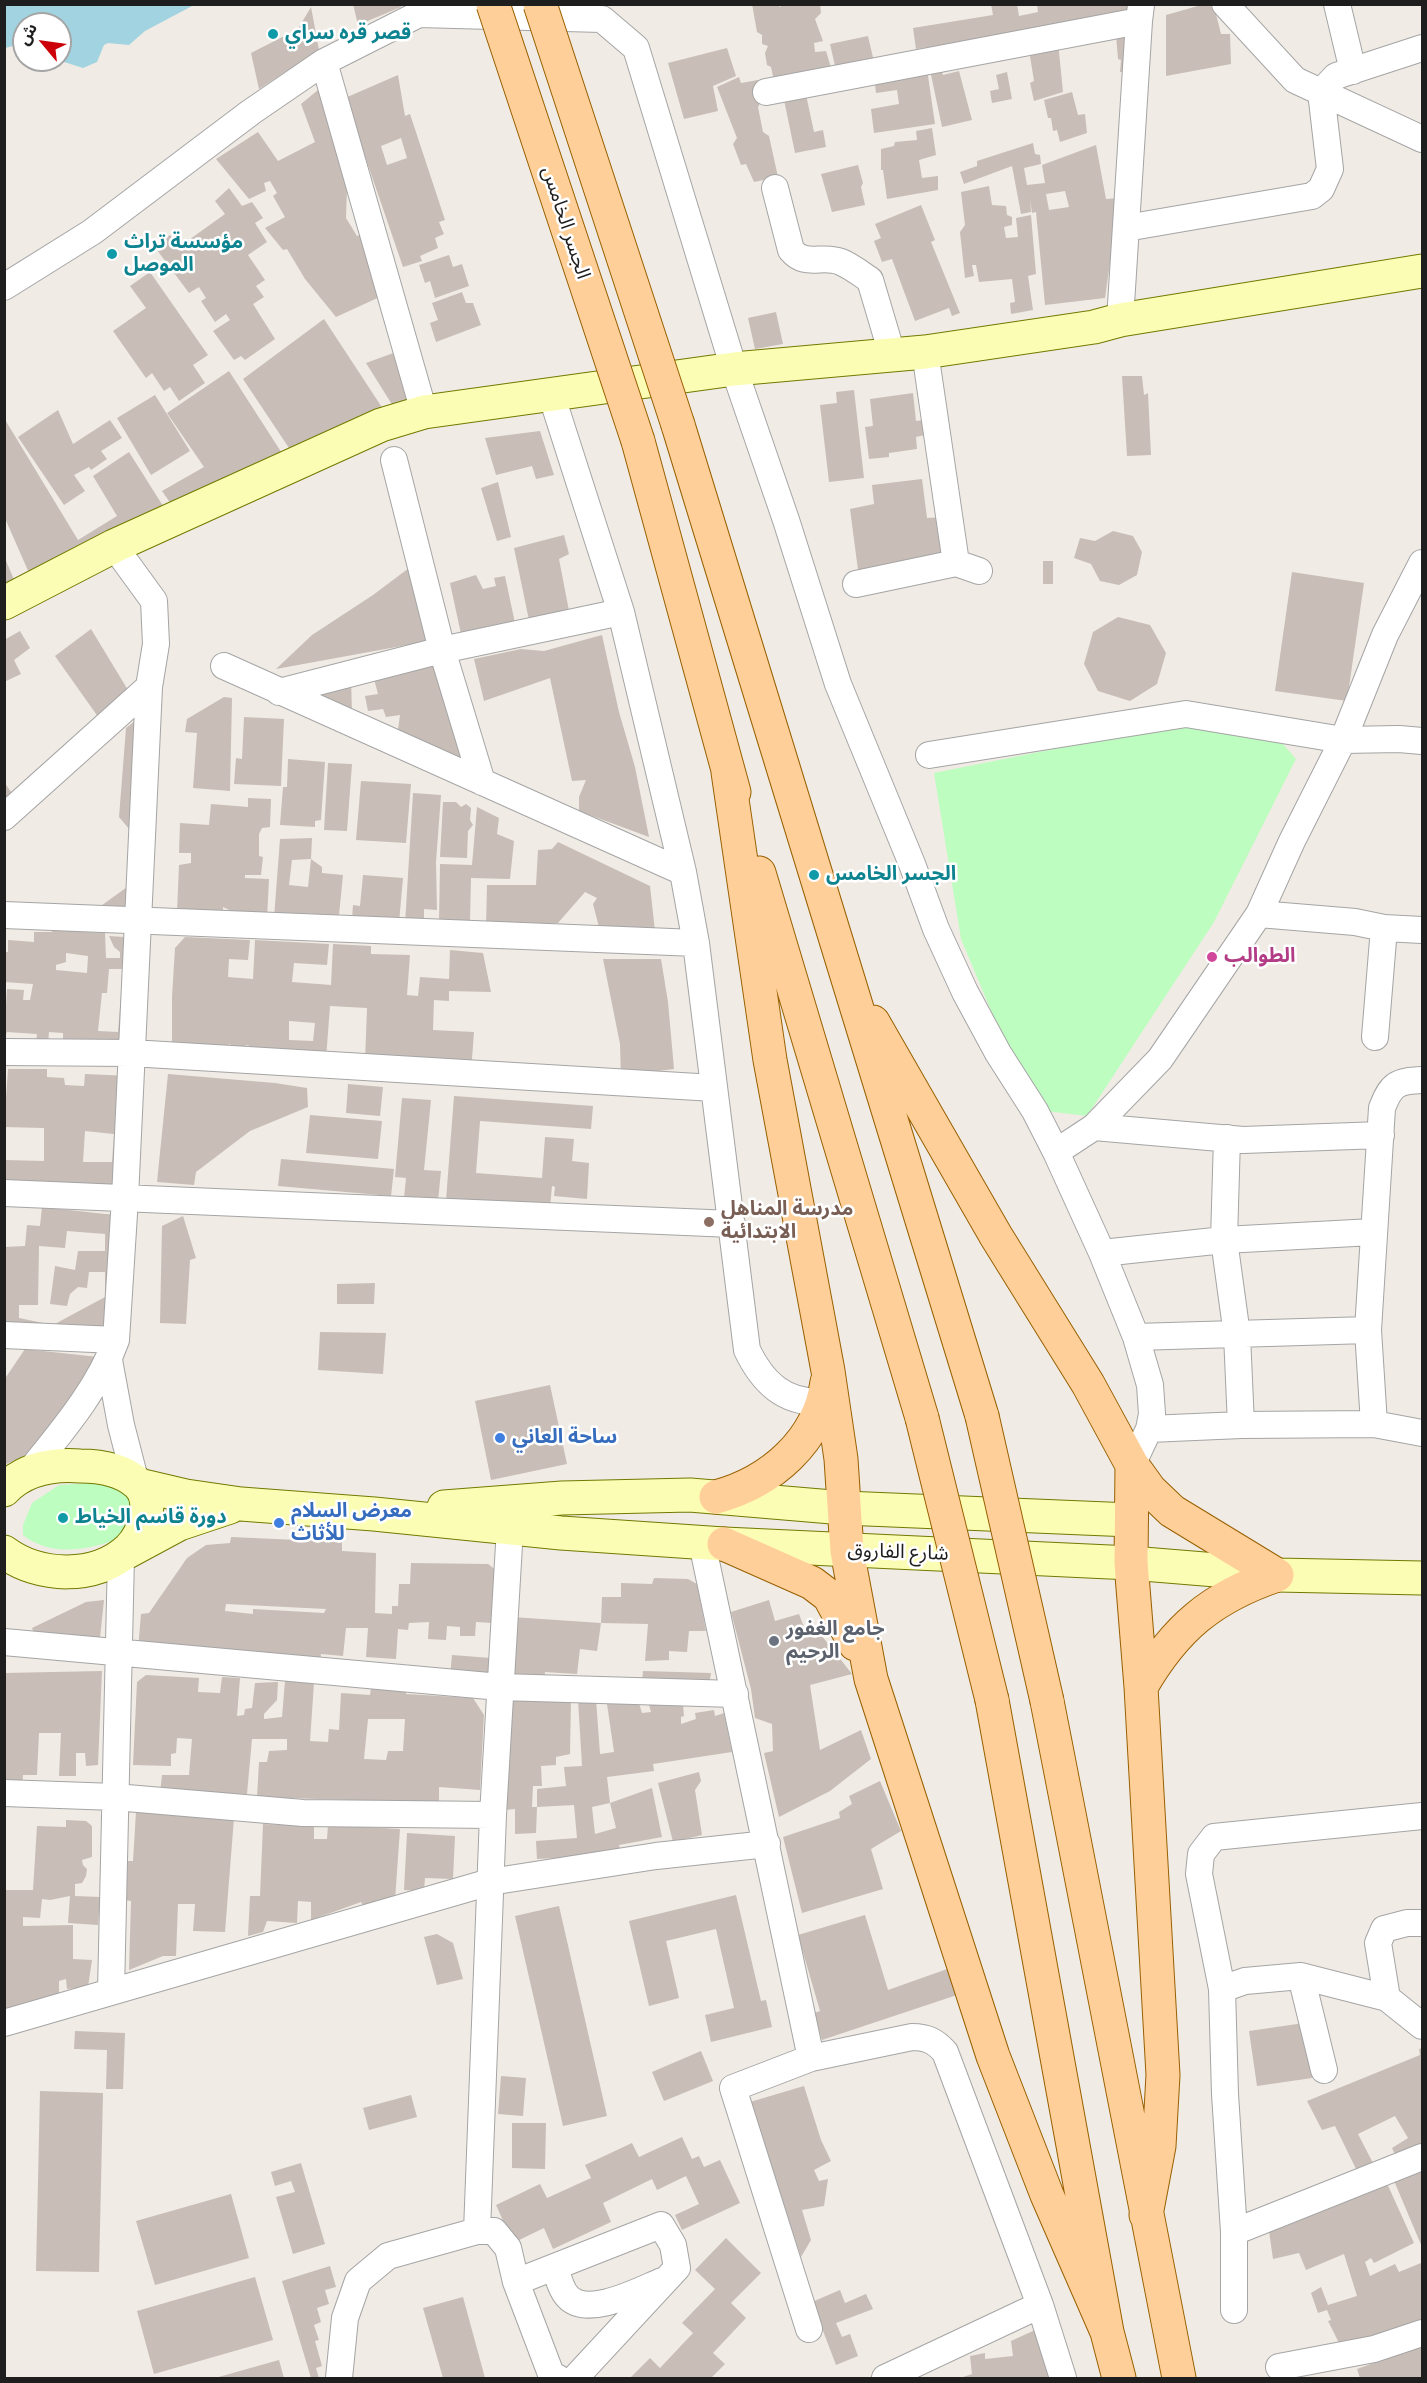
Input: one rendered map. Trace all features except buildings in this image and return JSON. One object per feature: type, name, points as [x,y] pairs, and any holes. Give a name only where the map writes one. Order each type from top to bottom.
[{"type":"main road","name":"الجسر الخامس","points":[[493,4],[638,441],[728,772]]},
{"type":"main road","points":[[540,4],[678,425],[981,1416],[1047,1701],[1179,2379]]},
{"type":"main road","points":[[4,603],[114,546],[381,425],[424,412],[734,369],[925,352],[1094,327],[1120,320],[1422,271]]},
{"type":"main road","points":[[728,772],[770,1060],[825,1387],[841,1459],[847,1551],[872,1679],[993,2056],[1047,2195],[1107,2332]]},
{"type":"main road","points":[[728,772],[817,1062],[922,1418],[992,1700],[1107,2332],[1119,2379]]},
{"type":"main road","points":[[847,982],[996,1236],[1088,1383],[1132,1465],[1150,1490],[1172,1511],[1277,1575]]},
{"type":"main road","points":[[716,1497],[756,1482],[782,1464],[803,1440],[825,1387]]},
{"type":"main road","name":"شارع الفاروق","points":[[15,1479],[68,1465],[89,1466],[113,1470],[138,1484],[186,1496],[241,1504],[374,1514],[510,1528],[713,1544],[1131,1563],[1277,1575],[1422,1578]]},
{"type":"main road","points":[[1132,1465],[1131,1563],[1141,1687],[1163,2075],[1159,2146],[1146,2215]]},
{"type":"main road","points":[[123,1554],[136,1540],[147,1514],[144,1496],[138,1484]]},
{"type":"main road","name":"شارع الفاروق","points":[[374,1514],[510,1501],[654,1495],[716,1497],[844,1508],[1131,1520]]},
{"type":"main road","name":"شارع الفاروق","points":[[4,1552],[22,1564],[53,1571],[84,1570],[104,1564],[192,1519],[241,1504]]},
{"type":"main road","points":[[713,1544],[796,1575],[812,1583],[829,1596],[872,1679]]},
{"type":"main road","points":[[4,1585],[53,1571]]},
{"type":"main road","points":[[1141,1687],[1156,1661],[1175,1637],[1197,1616],[1230,1594],[1277,1575]]},
{"type":"street","points":[[1225,4],[1295,80],[1422,139]]},
{"type":"street","points":[[1337,4],[1353,71]]},
{"type":"street","points":[[766,92],[1140,13],[1120,320]]},
{"type":"street","points":[[4,287],[92,232],[251,112],[324,62],[419,14],[602,19],[636,48],[734,369],[786,520],[838,684],[912,864],[936,929],[998,1053],[1035,1112],[1056,1152],[1102,1252],[1136,1338],[1152,1399],[1149,1429],[1132,1465]]},
{"type":"street","points":[[1126,228],[1312,196],[1321,189],[1330,169],[1321,92],[1336,76],[1422,48]]},
{"type":"street","points":[[324,62],[424,412]]},
{"type":"street","points":[[776,188],[791,250],[797,257],[804,260],[839,261],[870,280],[892,354]]},
{"type":"street","points":[[856,584],[967,567],[925,352]]},
{"type":"street","points":[[551,394],[621,612],[683,872],[696,943],[747,1350],[756,1368],[769,1384],[786,1395],[805,1403],[825,1387]]},
{"type":"street","points":[[394,460],[442,650],[482,782]]},
{"type":"street","points":[[114,546],[153,601],[156,644],[149,687],[125,1198],[112,1350],[121,1425],[138,1484]]},
{"type":"street","points":[[1056,1152],[1094,1127],[1160,1059],[1259,914],[1343,740],[1385,635],[1422,562]]},
{"type":"street","points":[[279,692],[442,650],[621,612]]},
{"type":"street","points":[[224,666],[683,872]]},
{"type":"street","points":[[4,817],[149,687]]},
{"type":"street","points":[[929,755],[1186,714],[1343,740],[1422,741]]},
{"type":"street","points":[[1259,914],[1422,930]]},
{"type":"street","points":[[4,915],[696,943]]},
{"type":"street","points":[[1375,1037],[1384,928]]},
{"type":"street","points":[[4,1052],[131,1053],[714,1088]]},
{"type":"street","points":[[1374,1424],[1368,1330],[1382,1108],[1388,1092],[1402,1080],[1422,1080]]},
{"type":"street","points":[[1094,1127],[1243,1140],[1381,1135]]},
{"type":"street","points":[[1227,1138],[1224,1240],[1237,1335],[1240,1425]]},
{"type":"street","points":[[4,1193],[732,1224]]},
{"type":"street","points":[[1102,1252],[1224,1240],[1373,1232]]},
{"type":"street","points":[[1136,1338],[1368,1330]]},
{"type":"street","points":[[4,1335],[112,1350]]},
{"type":"street","points":[[15,1479],[76,1410],[112,1350]]},
{"type":"street","points":[[1149,1429],[1240,1425],[1374,1424],[1422,1433]]},
{"type":"street","points":[[477,2231],[493,1815],[510,1528]]},
{"type":"street","points":[[713,1544],[735,1694],[811,2058]]},
{"type":"street","points":[[111,1991],[118,1652],[123,1554]]},
{"type":"street","points":[[4,1642],[500,1687],[735,1694]]},
{"type":"street","points":[[4,1793],[115,1797],[303,1813],[493,1815]]},
{"type":"street","points":[[1234,2310],[1234,2232],[1225,2094],[1222,1989],[1199,1874],[1202,1854],[1214,1837],[1422,1816]]},
{"type":"street","points":[[4,2023],[490,1882],[656,1856],[767,1844]]},
{"type":"street","points":[[1387,1998],[1378,1943],[1384,1929],[1407,1923],[1422,1923]]},
{"type":"street","points":[[1222,1989],[1245,1981],[1301,1976],[1387,1998],[1422,2026]]},
{"type":"street","points":[[1301,1976],[1324,2070]]},
{"type":"street","points":[[809,2329],[733,2088],[811,2058],[912,2037],[925,2037],[945,2052],[1040,2305],[1063,2379]]},
{"type":"street","points":[[1234,2232],[1422,2157]]},
{"type":"street","points":[[516,2282],[661,2225],[673,2245],[677,2268],[575,2379]]},
{"type":"street","points":[[339,2379],[345,2318],[358,2281],[388,2256],[477,2231],[494,2232],[508,2248],[516,2282],[551,2374],[558,2379]]},
{"type":"street","points":[[555,2267],[561,2286],[568,2297],[578,2304],[601,2306],[666,2280]]},
{"type":"street","points":[[885,2379],[1040,2305]]},
{"type":"street","points":[[1279,2367],[1374,2349],[1422,2332]]},
{"type":"green space","points":[[1179,724],[1283,744],[1296,759],[1214,922],[1087,1116],[1046,1111],[1010,1056],[961,939],[934,773]]},
{"type":"green space","points":[[89,1483],[118,1489],[132,1502],[126,1536],[87,1548],[60,1549],[47,1547],[23,1535],[23,1525],[32,1503],[59,1485]]},
{"type":"water","points":[[5,4],[194,4],[145,31],[129,45],[108,43],[104,45],[97,62],[83,68],[72,64],[72,12],[12,12],[12,46],[5,48]]},
{"type":"place","name":"قصر قره سراي","points":[[273,34]]},
{"type":"place","name":"مؤسسة تراث الموصل","points":[[112,254]]},
{"type":"place","name":"الجسر الخامس","points":[[814,875]]},
{"type":"place","name":"الطوالب","points":[[1212,957]]},
{"type":"place","name":"مدرسة المناهل الابتدائية","points":[[709,1222]]},
{"type":"place","name":"ساحة العاني","points":[[500,1438]]},
{"type":"place","name":"دورة قاسم الخياط","points":[[63,1518]]},
{"type":"place","name":"معرض السلام للأثاث","points":[[279,1523]]},
{"type":"place","name":"جامع الغفور الرحيم","points":[[774,1641]]}]
